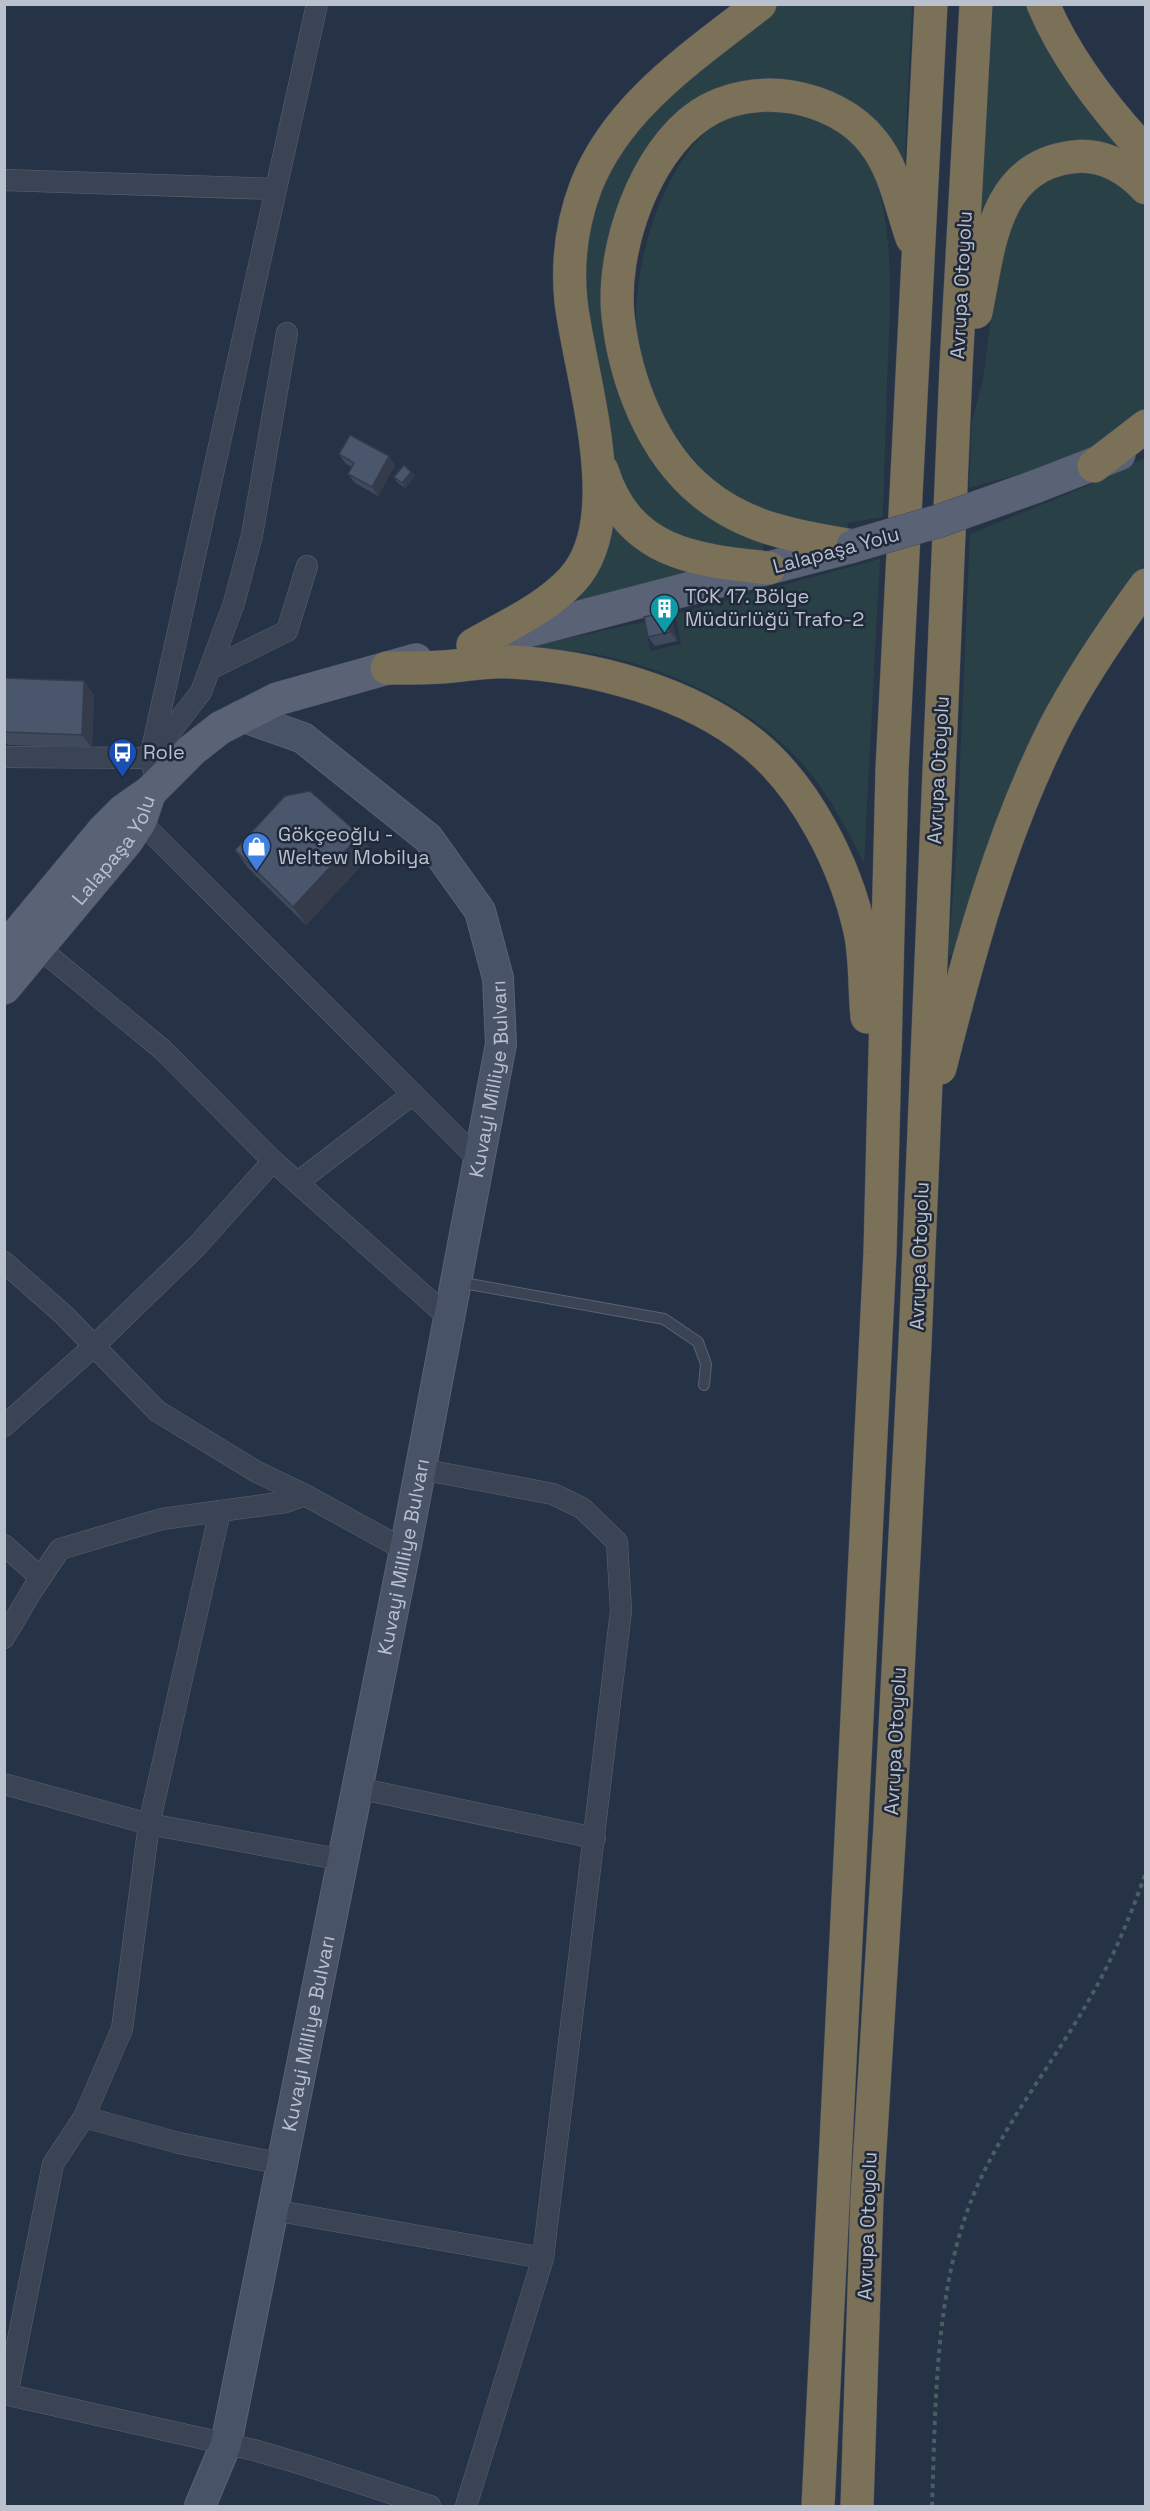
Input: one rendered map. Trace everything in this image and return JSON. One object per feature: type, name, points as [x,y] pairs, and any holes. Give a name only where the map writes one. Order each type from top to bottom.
[{"type":"highway","points":[[473,645],[554,596],[572,581],[582,568],[590,551],[598,515],[600,486],[597,454],[571,302],[569,265],[573,226],[586,185],[609,143],[655,87],[760,4]]},
{"type":"highway","name":"Avrupa Otoyolu","points":[[818,2506],[854,1795],[884,1115],[892,770],[931,4]]},
{"type":"highway","name":"Avrupa Otoyolu","points":[[857,2506],[867,2198],[897,1706],[925,1112],[956,367],[976,4]]},
{"type":"highway","points":[[1042,4],[1068,52],[1093,89],[1146,153]]},
{"type":"highway","points":[[853,546],[805,538],[754,524],[703,493],[680,472],[648,421],[623,350],[618,315],[618,264],[638,198],[656,166],[684,129],[700,115],[734,100],[781,95],[807,99],[834,111],[856,125],[874,142],[897,190],[918,258]]},
{"type":"highway","points":[[956,367],[975,317],[989,240],[1005,200],[1016,184],[1031,171],[1046,163],[1076,156],[1109,161],[1124,169],[1146,188]]},
{"type":"highway","points":[[1094,466],[1146,426]]},
{"type":"highway","points":[[597,454],[607,485],[621,508],[646,537],[678,553],[733,565],[769,568]]},
{"type":"highway","points":[[925,1112],[938,1076],[963,974],[1002,856],[1030,782],[1056,726],[1086,675],[1146,585]]},
{"type":"highway","points":[[387,668],[442,667],[507,661],[581,670],[648,688],[683,703],[720,722],[753,744],[782,774],[820,826],[852,901],[861,933],[870,1039],[884,1115]]},
{"type":"main road","name":"Lalapaşa Yolu","points":[[4,950],[103,831],[123,811],[220,728],[277,699],[473,645],[853,546],[939,521],[1094,466],[1146,442]]},
{"type":"main road","name":"Lalapaşa Yolu","points":[[4,988],[126,842],[149,789]]},
{"type":"street","points":[[149,789],[275,189],[317,4]]},
{"type":"street","points":[[4,180],[275,189]]},
{"type":"street","points":[[149,789],[201,692],[234,603],[252,535],[287,333]]},
{"type":"street","points":[[210,669],[287,631],[307,566]]},
{"type":"street","name":"Kuvayi Milliye Bulvarı","points":[[200,2506],[226,2444],[405,1550],[501,1044],[498,978],[480,911],[428,838],[303,738],[241,716]]},
{"type":"street","points":[[4,757],[149,789],[413,1094],[478,1159]]},
{"type":"street","points":[[39,947],[163,1050],[273,1161],[448,1317]]},
{"type":"street","points":[[298,1182],[413,1094]]},
{"type":"street","points":[[4,1426],[94,1346],[197,1246],[273,1161]]},
{"type":"street","points":[[4,1262],[64,1315],[157,1412],[257,1472],[305,1495],[405,1550]]},
{"type":"street","points":[[420,1469],[553,1494],[582,1508],[617,1542],[621,1611],[543,2258],[466,2506]]},
{"type":"street","points":[[4,1638],[40,1577],[60,1549],[162,1519],[286,1502],[305,1495]]},
{"type":"street","points":[[220,1511],[149,1824],[122,2029],[84,2117],[53,2164],[6,2395],[226,2444],[305,2465],[430,2506]]},
{"type":"street","points":[[4,1545],[40,1577]]},
{"type":"street","points":[[4,1784],[149,1824],[343,1860]]},
{"type":"street","points":[[357,1788],[595,1838]]},
{"type":"street","points":[[84,2117],[179,2143],[282,2164]]},
{"type":"street","points":[[273,2210],[543,2258]]},
{"type":"lane","points":[[455,1282],[664,1319],[698,1342],[706,1364],[704,1385]]},
{"type":"path","points":[[932,2506],[935,2414],[942,2332],[953,2262],[960,2236],[980,2180],[1044,2069],[1086,2005],[1119,1942],[1146,1872]]},
{"type":"green space","points":[[777,5],[912,5],[904,175],[808,84],[781,79],[758,79],[652,146],[617,377],[763,538],[763,551],[721,553],[651,525],[616,479],[578,254],[604,166],[680,80]]},
{"type":"green space","points":[[993,5],[1029,5],[1134,155],[1080,145],[980,229]]},
{"type":"green space","points":[[770,109],[800,114],[833,124],[848,133],[865,155],[877,183],[884,215],[890,285],[890,320],[883,517],[847,523],[848,528],[811,528],[749,508],[696,469],[699,465],[675,438],[657,403],[647,378],[638,340],[636,315],[643,256],[663,196],[677,169],[693,146],[722,119],[736,114]]},
{"type":"green space","points":[[1097,169],[1135,197],[1145,208],[1145,412],[1093,447],[1052,465],[969,488],[972,421],[983,380],[999,256],[1011,208],[1053,172]]},
{"type":"green space","points":[[1145,458],[1145,564],[1084,651],[957,955],[948,955],[956,858],[970,534],[1082,488]]},
{"type":"green space","points":[[607,521],[697,569],[561,605]]},
{"type":"green space","points":[[880,559],[864,863],[833,805],[810,773],[765,729],[738,710],[680,680],[619,659],[580,652],[516,649],[645,622],[650,651],[681,644],[675,614]]},
{"type":"building","points":[[350,435],[389,456],[372,487],[348,474],[354,463],[339,454]]},
{"type":"building","points":[[404,465],[411,472],[402,483],[394,477]]},
{"type":"building","points":[[666,612],[670,632],[648,637],[644,617]]},
{"type":"building","points":[[4,678],[84,681],[82,735],[4,732]]},
{"type":"building","points":[[310,791],[360,835],[293,907],[235,850],[285,796]]},
{"type":"place","name":"TCK 17. Bölge Müdürlüğü Trafo-2","points":[[664,634]]},
{"type":"place","name":"Role","points":[[122,778]]},
{"type":"place","name":"Gökçeoğlu - Weltew Mobilya","points":[[257,872]]}]
